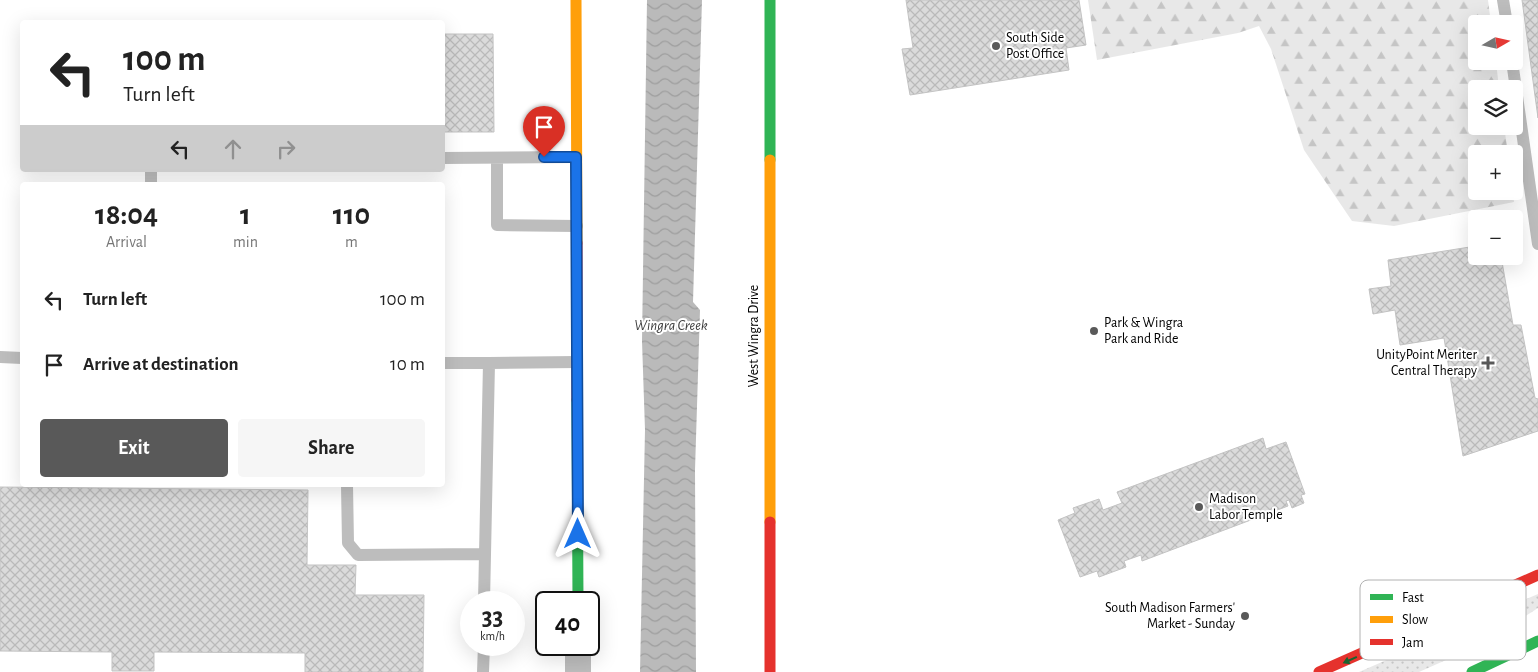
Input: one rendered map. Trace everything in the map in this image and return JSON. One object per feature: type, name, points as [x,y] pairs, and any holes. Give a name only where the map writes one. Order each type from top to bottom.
[{"type":"street","points":[[576,0],[578,591]]},
{"type":"street","name":"West Wingra Drive","points":[[770,0],[770,672]]},
{"type":"street","points":[[1526,581],[1538,575]]},
{"type":"street","points":[[1526,647],[1538,641]]},
{"type":"street","points":[[1318,672],[1360,654]]},
{"type":"street","points":[[578,656],[578,672]]},
{"type":"street","points":[[1472,672],[1498,660]]},
{"type":"lane","points":[[1503,0],[1506,15]]},
{"type":"lane","points":[[1513,70],[1538,244]]},
{"type":"lane","points":[[445,158],[576,157]]},
{"type":"lane","points":[[496,158],[497,225],[577,226]]},
{"type":"lane","points":[[0,357],[20,358]]},
{"type":"lane","points":[[445,363],[577,362]]},
{"type":"lane","points":[[484,591],[489,363]]},
{"type":"lane","points":[[347,487],[348,543],[358,556],[484,554]]},
{"type":"lane","points":[[483,672],[484,656]]},
{"type":"green space","points":[[1088,0],[1488,0],[1490,15],[1468,15],[1468,70],[1497,70],[1498,80],[1468,80],[1468,135],[1505,135],[1507,145],[1468,145],[1468,200],[1514,200],[1514,202],[1394,226],[1352,221],[1304,150],[1271,49],[1259,26],[1238,33],[1097,60]]},
{"type":"green space","points":[[1538,594],[1538,608],[1526,616],[1526,599]]},
{"type":"green space","points":[[1387,660],[1446,660],[1419,672],[1359,672]]},
{"type":"water","name":"Wingra Creek","points":[[647,0],[702,0],[693,302],[700,310],[695,470],[696,672],[640,672],[645,430],[642,341]]},
{"type":"building","name":"South Side Post Office","points":[[906,0],[1079,0],[1086,45],[1066,48],[1069,70],[910,95],[902,49],[913,48]]},
{"type":"building","points":[[1522,0],[1538,0],[1538,118]]},
{"type":"building","points":[[445,34],[493,34],[494,132],[445,132]]},
{"type":"building","name":"UnityPoint Meriter Central Therapy","points":[[1468,247],[1468,265],[1503,265],[1513,325],[1521,325],[1535,398],[1538,399],[1538,431],[1463,456],[1444,338],[1400,345],[1395,310],[1373,314],[1369,289],[1391,286],[1388,260]]},
{"type":"building","name":"Madison Labor Temple","points":[[1263,438],[1266,449],[1286,442],[1305,494],[1301,495],[1304,503],[1292,508],[1289,500],[1286,501],[1288,506],[1142,561],[1141,555],[1124,561],[1126,567],[1099,577],[1097,571],[1080,577],[1058,520],[1075,513],[1073,508],[1099,499],[1103,510],[1122,503],[1117,492]]},
{"type":"building","points":[[0,487],[308,490],[307,565],[356,565],[355,595],[424,595],[423,672],[305,672],[305,653],[154,652],[154,671],[112,671],[112,652],[0,651]]},
{"type":"traffic: fast","points":[[770,0],[770,160]]},
{"type":"traffic: fast","points":[[577,400],[578,591]]},
{"type":"traffic: fast","points":[[1526,647],[1538,641]]},
{"type":"traffic: fast","points":[[1472,672],[1498,660]]},
{"type":"traffic: slow","points":[[576,0],[577,243]]},
{"type":"traffic: slow","points":[[770,160],[770,522]]},
{"type":"traffic: jam","points":[[577,243],[577,400]]},
{"type":"traffic: jam","points":[[770,522],[770,672]]},
{"type":"traffic: jam","points":[[1526,580],[1538,575]]},
{"type":"traffic: jam","points":[[1319,672],[1360,654]]},
{"type":"place","name":"South Side Post Office","points":[[996,46]]},
{"type":"place","name":"Park & Wingra Park and Ride","points":[[1094,331]]},
{"type":"place","name":"UnityPoint Meriter Central Therapy","points":[[1488,363]]},
{"type":"place","name":"Madison Labor Temple","points":[[1199,507]]},
{"type":"place","name":"South Madison Farmers' Market - Sunday","points":[[1245,616]]},
{"type":"route","points":[[544,157],[576,157],[578,534]]}]
